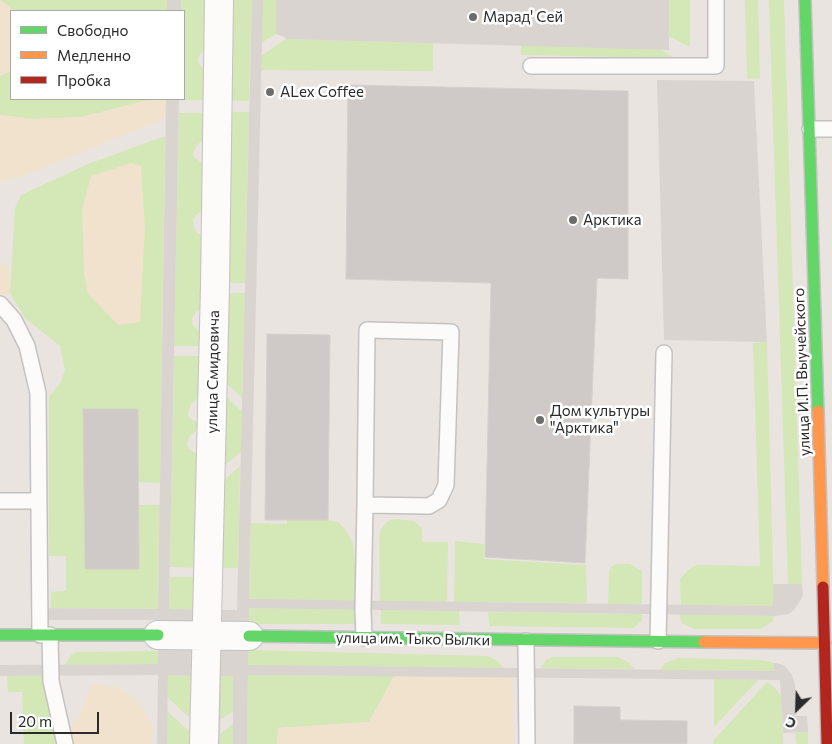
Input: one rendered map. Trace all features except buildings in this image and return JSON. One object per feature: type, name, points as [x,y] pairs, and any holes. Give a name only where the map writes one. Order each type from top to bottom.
[{"type":"main road","name":"улица И.П. Выучейского","points":[[805,0],[828,630],[825,643],[829,692],[827,744]]},
{"type":"main road","name":"улица им. Тыко Вылки","points":[[0,635],[158,635]]},
{"type":"main road","name":"улица им. Тыко Вылки","points":[[248,636],[526,641],[825,643]]},
{"type":"street","name":"улица Смидовича","points":[[204,744],[215,286],[219,0]]},
{"type":"street","name":"улица им. Тыко Вылки","points":[[158,635],[248,636]]},
{"type":"lane","points":[[531,66],[716,66],[716,0]]},
{"type":"lane","points":[[810,129],[832,129]]},
{"type":"lane","points":[[0,304],[14,320],[27,346],[38,393],[39,501],[45,635],[51,681],[65,744]]},
{"type":"lane","points":[[364,638],[365,505],[368,330],[450,332],[446,485],[439,500],[428,506],[365,505]]},
{"type":"lane","points":[[658,642],[664,353]]},
{"type":"lane","points":[[0,501],[39,501]]},
{"type":"lane","points":[[526,641],[527,744]]},
{"type":"green space","points":[[0,0],[167,0],[167,10],[13,10]]},
{"type":"green space","points":[[181,0],[205,0],[204,50],[198,59],[198,63],[204,69],[204,100],[185,100],[185,10],[181,10]]},
{"type":"green space","points":[[232,0],[252,0],[249,101],[230,101]]},
{"type":"green space","points":[[263,0],[276,0],[276,34],[261,43]]},
{"type":"green space","points":[[669,0],[690,0],[690,45],[687,46],[669,36]]},
{"type":"green space","points":[[745,0],[758,0],[760,78],[747,79]]},
{"type":"green space","points":[[769,0],[784,0],[802,584],[788,584]]},
{"type":"green space","points":[[286,39],[433,43],[433,71],[260,70],[261,56]]},
{"type":"green space","points":[[521,45],[660,49],[674,58],[521,55]]},
{"type":"green space","points":[[10,71],[10,100],[148,100],[82,117],[33,119],[0,115],[0,76]]},
{"type":"green space","points":[[230,112],[249,112],[245,283],[227,283]]},
{"type":"green space","points":[[179,113],[204,113],[203,141],[198,144],[193,153],[194,157],[203,164],[202,211],[196,215],[193,221],[195,231],[202,236],[201,309],[192,318],[192,324],[200,332],[200,346],[174,346]]},
{"type":"green space","points":[[165,136],[160,483],[139,482],[138,409],[83,410],[85,569],[139,569],[139,505],[160,505],[158,609],[51,608],[51,592],[66,591],[66,556],[49,556],[49,397],[61,382],[65,370],[60,346],[25,318],[10,293],[15,208],[21,195],[88,164]]},
{"type":"green space","points":[[227,293],[245,293],[242,398],[225,382]]},
{"type":"green space","points":[[767,342],[774,606],[681,605],[680,579],[689,569],[697,565],[760,566],[753,343]]},
{"type":"green space","points":[[174,356],[200,356],[199,397],[191,404],[188,413],[189,418],[199,423],[199,429],[190,435],[187,445],[189,449],[199,455],[197,568],[170,567]]},
{"type":"green space","points":[[225,395],[242,412],[241,452],[224,466]]},
{"type":"green space","points":[[240,466],[238,568],[222,568],[224,480]]},
{"type":"green space","points":[[397,519],[414,521],[420,526],[422,529],[422,542],[448,542],[447,602],[380,601],[379,537],[381,529],[386,523]]},
{"type":"green space","points":[[287,520],[328,520],[338,522],[345,529],[353,543],[358,601],[249,600],[251,523],[287,524]]},
{"type":"green space","points":[[455,541],[484,544],[484,559],[586,565],[587,603],[454,602]]},
{"type":"green space","points":[[630,564],[642,571],[642,604],[608,604],[609,571],[612,566]]},
{"type":"green space","points":[[170,577],[197,577],[196,609],[169,609]]},
{"type":"green space","points":[[249,608],[354,609],[355,624],[249,624]]},
{"type":"green space","points":[[381,610],[459,611],[460,625],[381,624]]},
{"type":"green space","points":[[488,612],[642,614],[642,620],[634,628],[489,626]]},
{"type":"green space","points":[[679,614],[774,616],[772,622],[761,629],[694,629],[682,623]]},
{"type":"green space","points":[[248,650],[487,656],[496,660],[504,668],[248,666]]},
{"type":"green space","points":[[158,651],[158,664],[65,665],[71,655],[76,652]]},
{"type":"green space","points":[[552,657],[618,657],[628,662],[635,669],[540,668],[546,660]]},
{"type":"green space","points":[[678,658],[763,660],[774,663],[775,671],[660,670],[665,663]]},
{"type":"green space","points":[[45,675],[56,744],[24,744],[22,692],[8,692],[7,676]]},
{"type":"green space","points":[[168,675],[191,676],[191,719],[167,697]]},
{"type":"green space","points":[[248,675],[394,676],[369,722],[278,728],[277,744],[247,744]]},
{"type":"green space","points":[[220,676],[234,676],[233,711],[220,720]]},
{"type":"green space","points":[[714,679],[758,680],[714,727]]},
{"type":"green space","points":[[767,682],[781,696],[783,744],[713,744],[713,741]]},
{"type":"green space","points":[[167,711],[191,733],[191,744],[167,744]]},
{"type":"green space","points":[[233,724],[233,744],[220,744],[220,734]]},
{"type":"green space","points":[[808,732],[808,744],[796,744],[795,733]]},
{"type":"sand","points":[[0,0],[13,10],[10,10],[10,71],[0,76]]},
{"type":"sand","points":[[148,100],[166,100],[166,118],[26,175],[0,182],[0,115],[33,119],[82,117]]},
{"type":"sand","points":[[131,163],[141,166],[145,228],[140,322],[118,325],[88,294],[84,273],[82,209],[91,176]]},
{"type":"sand","points":[[0,264],[9,265],[10,293],[0,297]]},
{"type":"sand","points":[[394,676],[512,677],[514,744],[277,744],[278,728],[369,722]]},
{"type":"sand","points":[[92,684],[120,688],[140,702],[153,727],[152,744],[57,744],[79,717]]},
{"type":"shaded area","points":[[167,0],[181,0],[181,10],[167,10]]},
{"type":"shaded area","points":[[252,0],[263,0],[249,599],[773,606],[773,584],[802,584],[803,596],[794,610],[788,614],[774,616],[249,608],[248,665],[774,671],[774,663],[777,663],[785,666],[792,675],[795,685],[796,716],[807,716],[808,732],[783,733],[780,680],[248,675],[247,744],[233,744],[233,676],[221,676],[220,744],[191,744],[191,676],[168,675],[167,744],[157,744],[158,675],[0,676],[0,665],[158,664],[158,620],[39,620],[39,608],[158,609],[166,100],[179,100],[169,609],[237,610]]},
{"type":"shaded area","name":"Марад' Сей","points":[[276,0],[669,0],[669,50],[286,39],[276,34]]},
{"type":"shaded area","points":[[657,80],[754,81],[767,342],[664,340]]},
{"type":"traffic: fast","points":[[805,0],[818,411]]},
{"type":"traffic: fast","points":[[0,635],[158,635]]},
{"type":"traffic: fast","points":[[249,636],[704,642]]},
{"type":"traffic: slow","points":[[818,411],[823,587]]},
{"type":"traffic: slow","points":[[704,642],[825,643]]},
{"type":"traffic: jam","points":[[823,587],[827,744]]},
{"type":"place","name":"Марад' Сей","points":[[473,17]]},
{"type":"place","name":"ALex Coffee","points":[[270,92]]},
{"type":"place","name":"Арктика","points":[[573,220]]},
{"type":"place","name":"Дом культуры \"Арктика\"","points":[[540,420]]}]
